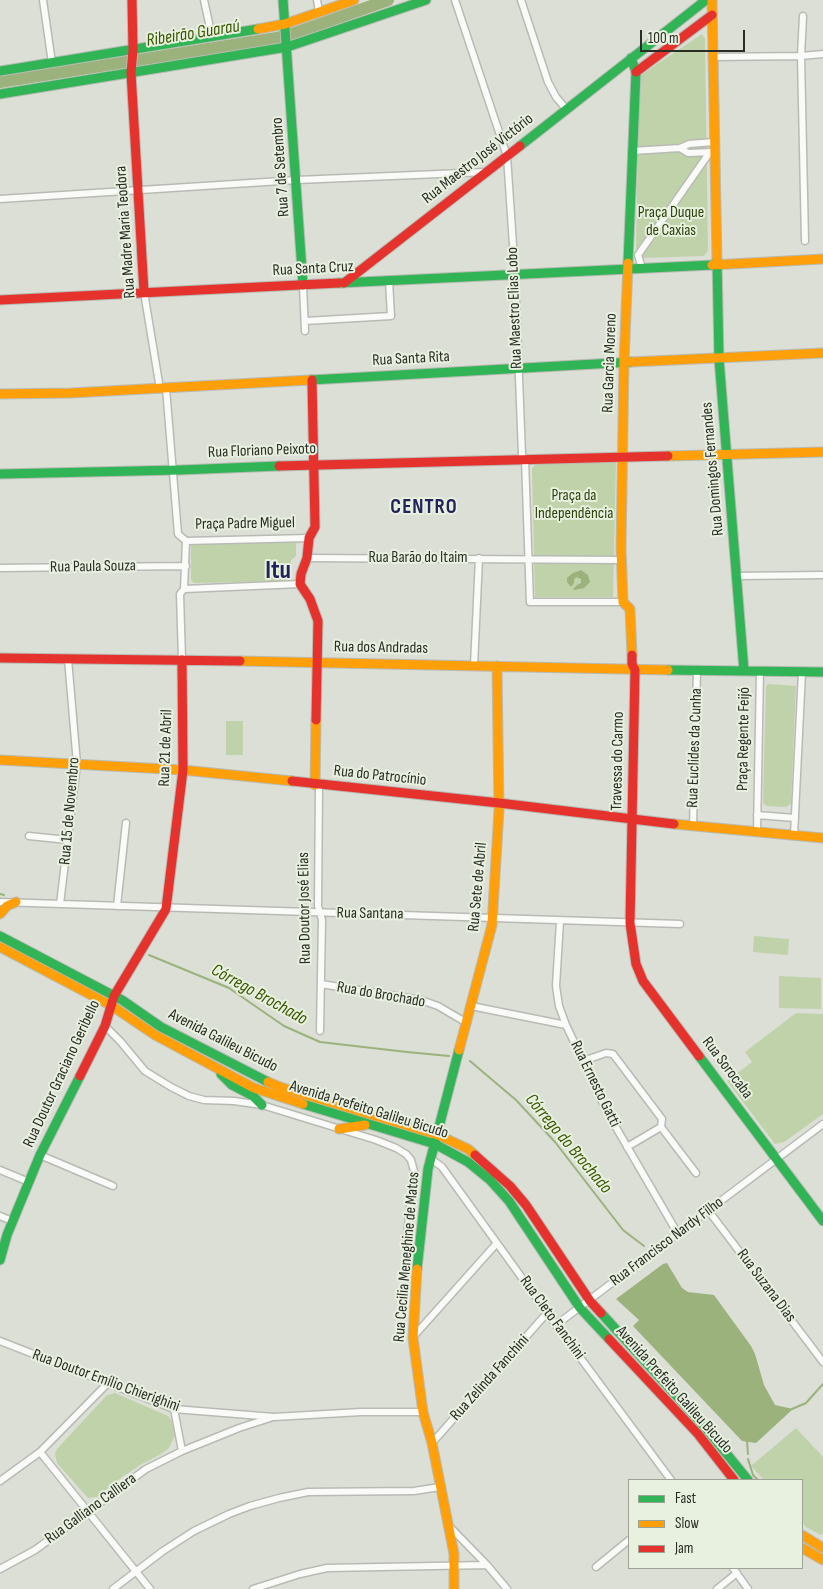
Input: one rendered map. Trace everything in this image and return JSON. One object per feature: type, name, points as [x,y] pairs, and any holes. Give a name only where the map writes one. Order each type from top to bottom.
[{"type":"main road","points":[[132,0],[133,52]]},
{"type":"main road","name":"Rua 7 de Setembro","points":[[283,0],[303,285]]},
{"type":"main road","points":[[0,71],[133,52],[208,38],[285,28],[318,12],[354,0]]},
{"type":"main road","points":[[0,94],[286,44],[426,0]]},
{"type":"main road","points":[[706,0],[631,58],[636,72],[628,269],[823,259]]},
{"type":"main road","points":[[712,0],[714,142],[712,152],[717,264]]},
{"type":"main road","points":[[636,72],[712,15]]},
{"type":"main road","name":"Rua Madre Maria Teodora","points":[[133,52],[131,70],[144,292]]},
{"type":"main road","name":"Rua Maestro José Victório","points":[[344,283],[631,58]]},
{"type":"main road","name":"Rua Domingos Fernandes","points":[[717,264],[719,359],[744,671]]},
{"type":"main road","name":"Rua Santa Cruz","points":[[0,300],[628,269]]},
{"type":"main road","name":"Rua Garcia Moreno","points":[[622,457],[628,269]]},
{"type":"main road","name":"Rua Santa Rita","points":[[0,394],[163,389],[518,368],[823,353]]},
{"type":"main road","points":[[309,538],[314,526],[312,380]]},
{"type":"main road","points":[[525,459],[823,452]]},
{"type":"main road","points":[[622,457],[621,560],[623,602]]},
{"type":"main road","name":"Rua Floriano Peixoto","points":[[0,474],[525,459]]},
{"type":"main road","name":"Praça Padre Miguel","points":[[300,584],[301,574],[307,558],[309,538]]},
{"type":"main road","name":"Rua Doutor José Elias","points":[[300,584],[310,599],[318,621],[317,785]]},
{"type":"main road","name":"Travessa do Carmo","points":[[623,602],[630,610],[632,664],[635,670],[630,923]]},
{"type":"main road","name":"Rua dos Andradas","points":[[0,658],[760,671]]},
{"type":"main road","name":"Rua 21 de Abril","points":[[166,908],[183,770],[182,660]]},
{"type":"main road","name":"Rua Sete de Abril","points":[[438,1135],[493,919],[499,803],[497,666]]},
{"type":"main road","name":"Praça Regente Feijó","points":[[760,671],[823,672]]},
{"type":"main road","name":"Rua do Patrocínio","points":[[0,760],[183,770],[756,832]]},
{"type":"main road","points":[[756,832],[823,838]]},
{"type":"main road","points":[[0,914],[7,906],[16,902]]},
{"type":"main road","name":"Rua Doutor Graciano Geribello","points":[[0,1260],[4,1234],[12,1221],[40,1155],[105,1026],[114,996],[166,908]]},
{"type":"main road","name":"Rua Sorocaba","points":[[630,923],[636,964],[643,981],[823,1221]]},
{"type":"main road","name":"Avenida Prefeito Galileu Bicudo","points":[[1,938],[114,996]]},
{"type":"main road","name":"Avenida Prefeito Galileu Bicudo","points":[[1,938],[112,1006],[154,1036],[267,1093],[435,1144],[468,1162],[490,1180],[509,1201],[580,1308],[698,1434],[733,1479]]},
{"type":"main road","name":"Avenida Galileu Bicudo","points":[[114,996],[161,1027],[270,1083],[438,1135]]},
{"type":"main road","points":[[216,1067],[232,1084],[253,1096],[262,1105]]},
{"type":"main road","points":[[339,1129],[368,1124]]},
{"type":"main road","name":"Avenida Prefeito Galileu Bicudo","points":[[438,1135],[468,1149],[510,1186],[526,1206],[590,1301],[704,1426],[747,1479]]},
{"type":"main road","name":"Rua Cecilia Meneghine de Matos","points":[[438,1135],[430,1158],[419,1251],[412,1338],[423,1412],[432,1443],[455,1566],[454,1589]]},
{"type":"main road","points":[[803,1536],[823,1548]]},
{"type":"main road","points":[[803,1549],[823,1560]]},
{"type":"street","points":[[43,0],[52,63]]},
{"type":"street","points":[[204,0],[209,23],[208,38]]},
{"type":"street","points":[[318,0],[318,12]]},
{"type":"street","name":"Rua Maestro Elias Lobo","points":[[455,0],[507,156],[515,275],[522,455],[525,459]]},
{"type":"street","points":[[521,0],[548,82],[556,97],[566,109]]},
{"type":"street","points":[[803,16],[801,56],[805,241]]},
{"type":"street","points":[[712,57],[823,54]]},
{"type":"street","points":[[632,151],[680,148],[689,144],[714,142]]},
{"type":"street","points":[[680,148],[688,153],[712,152]]},
{"type":"street","points":[[642,268],[638,255],[712,152]]},
{"type":"street","points":[[0,199],[297,180],[486,172]]},
{"type":"street","points":[[305,321],[391,316],[389,281]]},
{"type":"street","points":[[303,285],[305,331]]},
{"type":"street","name":"Rua Madre Maria Teodora","points":[[144,292],[163,389],[173,470],[178,534],[186,541]]},
{"type":"street","points":[[525,459],[530,602],[623,602]]},
{"type":"street","name":"Praça Padre Miguel","points":[[184,589],[186,541],[309,538]]},
{"type":"street","name":"Rua Barão do Itaim","points":[[307,558],[529,558]]},
{"type":"street","points":[[474,666],[479,558]]},
{"type":"street","points":[[529,558],[621,560]]},
{"type":"street","name":"Rua Paula Souza","points":[[0,568],[186,566]]},
{"type":"street","points":[[737,576],[823,575]]},
{"type":"street","points":[[184,589],[300,584]]},
{"type":"street","name":"Rua 21 de Abril","points":[[182,660],[180,594],[184,589]]},
{"type":"street","name":"Rua 15 de Novembro","points":[[60,904],[77,764],[68,659]]},
{"type":"street","name":"Rua Euclides da Cunha","points":[[693,826],[697,670]]},
{"type":"street","name":"Praça Regente Feijó","points":[[756,832],[760,671]]},
{"type":"street","points":[[794,835],[802,672]]},
{"type":"street","name":"Rua Doutor José Elias","points":[[317,785],[318,906],[322,920],[320,1031]]},
{"type":"street","name":"Praça Regente Feijó","points":[[757,815],[794,818]]},
{"type":"street","points":[[118,906],[126,823]]},
{"type":"street","points":[[29,836],[68,840]]},
{"type":"street","name":"Rua Santana","points":[[0,902],[680,924]]},
{"type":"street","name":"Rua Ernesto Gatti","points":[[560,921],[556,986],[559,1006],[566,1025],[607,1112],[678,1234]]},
{"type":"street","name":"Rua do Brochado","points":[[321,984],[422,1000],[438,1006],[467,1023]]},
{"type":"street","points":[[471,1006],[566,1025]]},
{"type":"street","points":[[105,1026],[145,1071],[189,1096],[204,1100],[234,1101],[262,1105],[396,1148],[406,1154],[411,1160],[414,1171],[406,1245],[408,1249],[419,1251]]},
{"type":"street","points":[[583,1061],[610,1053],[616,1056],[662,1119],[661,1127],[696,1172]]},
{"type":"street","name":"Rua Francisco Nardy Filho","points":[[556,1325],[823,1124]]},
{"type":"street","points":[[627,1147],[661,1127]]},
{"type":"street","points":[[40,1155],[113,1186]]},
{"type":"street","name":"Rua Cleto Fanchini","points":[[430,1158],[442,1166],[547,1313],[670,1479]]},
{"type":"street","points":[[0,1170],[29,1182]]},
{"type":"street","name":"Rua Suzana Dias","points":[[708,1210],[823,1362]]},
{"type":"street","points":[[0,1216],[12,1221]]},
{"type":"street","points":[[412,1338],[497,1243]]},
{"type":"street","name":"Rua Zelinda Fanchini","points":[[432,1443],[547,1313]]},
{"type":"street","name":"Rua Doutor Emílio Chierighini","points":[[0,1341],[174,1409],[274,1417],[362,1412],[423,1412]]},
{"type":"street","points":[[0,1481],[40,1452],[108,1383]]},
{"type":"street","points":[[174,1409],[182,1451]]},
{"type":"street","points":[[239,1414],[242,1421],[239,1428]]},
{"type":"street","name":"Rua Galliano Calliera","points":[[0,1569],[35,1550],[146,1469],[182,1451],[239,1428],[274,1417]]},
{"type":"street","points":[[40,1452],[150,1589]]},
{"type":"street","points":[[113,1589],[162,1552],[209,1523],[250,1506],[308,1492],[414,1491],[440,1487]]},
{"type":"street","points":[[447,1524],[507,1589]]},
{"type":"street","points":[[596,1567],[628,1541]]},
{"type":"street","points":[[253,1589],[300,1574],[327,1568],[486,1565]]},
{"type":"street","points":[[717,1589],[735,1571],[748,1589]]},
{"type":"street","points":[[497,1589],[500,1580]]},
{"type":"green space","name":"Praça Duque de Caxias","points":[[702,34],[705,39],[708,251],[704,256],[643,258],[638,255],[636,246],[641,75]]},
{"type":"green space","name":"Praça da Independência","points":[[616,462],[613,597],[535,597],[532,469],[537,464]]},
{"type":"green space","points":[[293,541],[296,543],[296,556],[291,560],[291,578],[288,581],[194,583],[191,580],[191,546],[195,542]]},
{"type":"green space","points":[[768,684],[796,686],[791,804],[786,807],[767,806],[763,803],[766,686]]},
{"type":"green space","points":[[226,721],[243,721],[243,755],[226,755]]},
{"type":"green space","points":[[754,936],[789,939],[788,955],[753,952]]},
{"type":"green space","points":[[779,976],[821,978],[821,1009],[779,1008]]},
{"type":"green space","points":[[796,1013],[823,1014],[823,1114],[784,1142],[775,1144],[727,1081],[752,1062],[745,1052]]},
{"type":"green space","points":[[115,1393],[168,1416],[172,1421],[175,1435],[169,1448],[161,1454],[122,1477],[97,1497],[88,1498],[57,1463],[55,1454],[57,1449],[107,1395]]},
{"type":"green space","points":[[796,1428],[823,1457],[823,1533],[821,1535],[806,1527],[803,1523],[803,1479],[763,1479],[751,1466]]},
{"type":"shaded area","points":[[581,570],[588,575],[590,582],[584,588],[574,590],[581,583],[581,579],[576,577],[571,587],[567,582],[567,578]]},
{"type":"shaded area","points":[[667,1263],[682,1288],[688,1292],[714,1295],[751,1346],[764,1385],[775,1405],[793,1409],[756,1443],[742,1441],[633,1326],[639,1320],[616,1299]]},
{"type":"waterway","name":"Ribeirão Guaraú","points":[[0,82],[277,38],[388,0]]},
{"type":"waterway","name":"Córrego do Brochado","points":[[0,894],[4,895]]},
{"type":"waterway","name":"Córrego Brochado","points":[[149,955],[229,988],[284,1026],[320,1042],[449,1056]]},
{"type":"waterway","name":"Córrego do Brochado","points":[[470,1061],[516,1100],[555,1142],[623,1230],[644,1246]]},
{"type":"waterway","name":"Córrego do Brochado","points":[[792,1409],[806,1403],[823,1384]]},
{"type":"waterway","points":[[747,1441],[748,1454]]},
{"type":"waterway","points":[[748,1459],[753,1475],[757,1479]]},
{"type":"traffic: fast","points":[[283,0],[303,285]]},
{"type":"traffic: fast","points":[[0,94],[287,47],[426,0]]},
{"type":"traffic: fast","points":[[520,146],[706,0]]},
{"type":"traffic: fast","points":[[0,71],[258,29]]},
{"type":"traffic: fast","points":[[628,263],[636,72],[631,58]]},
{"type":"traffic: fast","points":[[717,260],[719,359],[744,671]]},
{"type":"traffic: fast","points":[[339,283],[712,265]]},
{"type":"traffic: fast","points":[[310,380],[631,362]]},
{"type":"traffic: fast","points":[[0,474],[279,466]]},
{"type":"traffic: fast","points":[[668,670],[823,672]]},
{"type":"traffic: fast","points":[[0,936],[122,1000],[161,1027],[268,1082]]},
{"type":"traffic: fast","points":[[417,1269],[428,1169],[459,1050]]},
{"type":"traffic: fast","points":[[699,1056],[823,1221]]},
{"type":"traffic: fast","points":[[221,1074],[232,1085],[253,1096],[262,1105]]},
{"type":"traffic: fast","points":[[0,1260],[7,1235],[40,1155],[80,1076]]},
{"type":"traffic: fast","points":[[303,1104],[435,1144],[468,1162],[490,1180],[509,1201],[580,1308],[609,1339]]},
{"type":"traffic: fast","points":[[601,1313],[704,1426],[747,1479]]},
{"type":"traffic: slow","points":[[258,29],[285,24],[354,0]]},
{"type":"traffic: slow","points":[[712,0],[717,260]]},
{"type":"traffic: slow","points":[[712,265],[823,259]]},
{"type":"traffic: slow","points":[[628,263],[624,363],[621,548],[623,602],[630,609],[632,655]]},
{"type":"traffic: slow","points":[[631,362],[823,353]]},
{"type":"traffic: slow","points":[[0,394],[71,393],[310,380]]},
{"type":"traffic: slow","points":[[668,456],[823,452]]},
{"type":"traffic: slow","points":[[240,661],[668,670]]},
{"type":"traffic: slow","points":[[459,1050],[492,925],[499,810],[497,666]]},
{"type":"traffic: slow","points":[[315,785],[316,720]]},
{"type":"traffic: slow","points":[[0,760],[183,770],[292,781]]},
{"type":"traffic: slow","points":[[674,824],[823,838]]},
{"type":"traffic: slow","points":[[0,914],[7,906],[16,902]]},
{"type":"traffic: slow","points":[[0,947],[112,1006],[155,1035],[254,1088],[303,1104]]},
{"type":"traffic: slow","points":[[268,1082],[438,1135],[468,1149],[475,1155]]},
{"type":"traffic: slow","points":[[339,1129],[365,1125]]},
{"type":"traffic: slow","points":[[417,1269],[413,1338],[423,1412],[432,1443],[454,1554],[454,1589]]},
{"type":"traffic: slow","points":[[803,1536],[823,1548]]},
{"type":"traffic: slow","points":[[803,1549],[823,1560]]},
{"type":"traffic: jam","points":[[132,0],[133,50],[131,73],[144,292]]},
{"type":"traffic: jam","points":[[636,72],[712,15]]},
{"type":"traffic: jam","points":[[344,283],[520,146]]},
{"type":"traffic: jam","points":[[0,300],[339,283]]},
{"type":"traffic: jam","points":[[312,380],[315,527],[309,538],[307,558],[301,574],[300,584],[310,599],[318,621],[316,720]]},
{"type":"traffic: jam","points":[[279,466],[668,456]]},
{"type":"traffic: jam","points":[[632,655],[632,664],[635,670],[630,923],[636,964],[643,981],[699,1056]]},
{"type":"traffic: jam","points":[[0,658],[240,661]]},
{"type":"traffic: jam","points":[[80,1076],[105,1026],[114,996],[166,909],[183,770],[182,660]]},
{"type":"traffic: jam","points":[[292,781],[674,824]]},
{"type":"traffic: jam","points":[[475,1155],[510,1186],[526,1205],[590,1301],[601,1313]]},
{"type":"traffic: jam","points":[[609,1339],[698,1434],[733,1479]]},
{"type":"district","name":"CENTRO","points":[[424,508]]},
{"type":"district","name":"Itu","points":[[278,571]]}]
